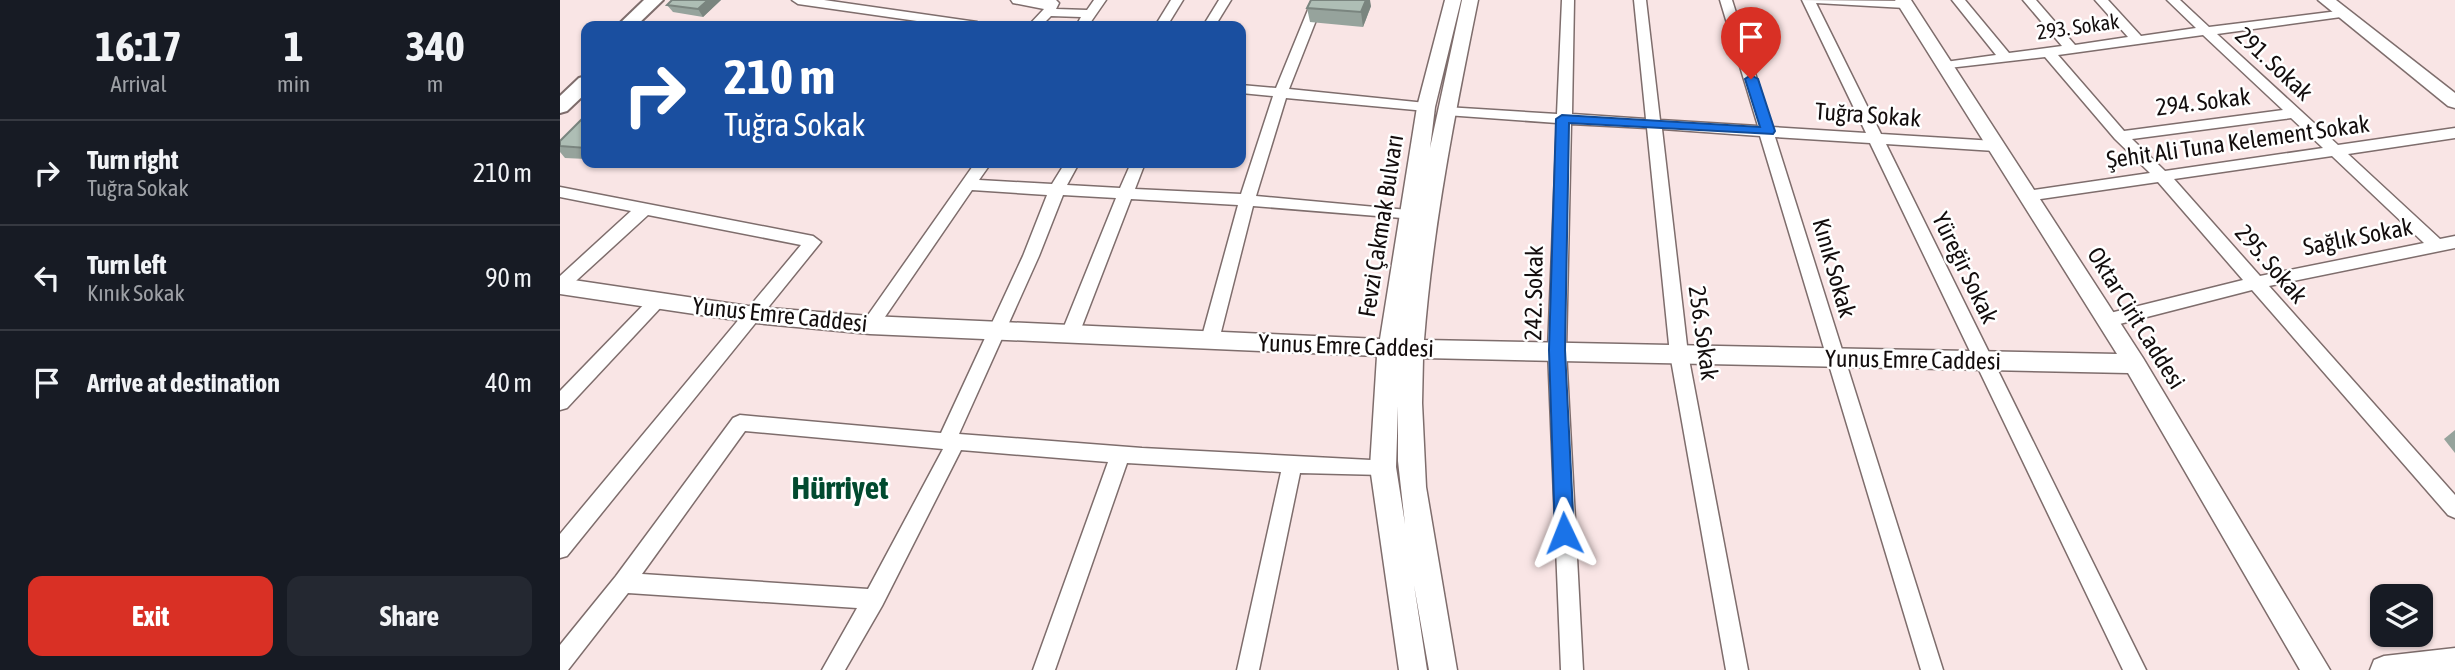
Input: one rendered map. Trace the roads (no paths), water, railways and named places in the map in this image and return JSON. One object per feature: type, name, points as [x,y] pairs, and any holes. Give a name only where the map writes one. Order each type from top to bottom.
[{"type":"main road","points":[[631,21],[654,0]]},
{"type":"main road","points":[[650,21],[672,0]]},
{"type":"main road","points":[[560,89],[581,69]]},
{"type":"main road","points":[[560,107],[581,87]]},
{"type":"street","points":[[798,0],[943,21]]},
{"type":"street","points":[[1017,0],[1091,14]]},
{"type":"street","points":[[1086,21],[1100,0]]},
{"type":"street","points":[[1164,21],[1177,0]]},
{"type":"street","points":[[1212,21],[1225,0]]},
{"type":"street","points":[[1210,340],[1245,200],[1282,91],[1318,0]]},
{"type":"street","name":"Fevzi Çakmak Bulvarı","points":[[1413,670],[1383,467],[1401,349],[1427,223],[1436,109],[1453,0]]},
{"type":"street","name":"Fevzi Çakmak Bulvarı","points":[[1443,670],[1411,461],[1401,349],[1408,215],[1436,109],[1470,0]]},
{"type":"street","name":"242. Sokak","points":[[1568,0],[1562,119],[1557,350],[1572,670]]},
{"type":"street","name":"256. Sokak","points":[[1640,0],[1679,354],[1737,670]]},
{"type":"street","name":"Kınık Sokak","points":[[1726,0],[1932,670]]},
{"type":"street","name":"Yüreğir Sokak","points":[[1808,0],[1873,138],[2135,670]]},
{"type":"street","points":[[1818,0],[1904,2]]},
{"type":"street","points":[[1958,0],[2006,58]]},
{"type":"street","points":[[2029,0],[2072,49]]},
{"type":"street","points":[[2101,0],[2138,40]]},
{"type":"street","name":"291. Sokak","points":[[2173,0],[2437,246]]},
{"type":"street","points":[[2326,0],[2455,102]]},
{"type":"street","name":"Oktar Cirit Caddesi","points":[[1904,2],[2136,364],[2316,670]]},
{"type":"street","points":[[1038,21],[1051,6]]},
{"type":"street","name":"293. Sokak","points":[[1945,66],[2341,13]]},
{"type":"street","name":"295. Sokak","points":[[2048,52],[2455,509]]},
{"type":"street","name":"Tuğra Sokak","points":[[1246,89],[1562,119],[1995,146]]},
{"type":"street","name":"294. Sokak","points":[[2120,136],[2293,113]]},
{"type":"street","name":"Şehit Ali Tuna Kelement Sokak","points":[[2027,196],[2455,133]]},
{"type":"street","points":[[870,325],[979,168]]},
{"type":"street","points":[[833,670],[874,599],[951,442],[1057,190],[1069,168]]},
{"type":"street","points":[[1070,334],[1136,168]]},
{"type":"street","points":[[967,185],[1245,200],[1408,215]]},
{"type":"street","points":[[560,192],[813,242],[560,550]]},
{"type":"street","points":[[560,286],[645,209]]},
{"type":"street","name":"Sağlık Sokak","points":[[2108,320],[2255,283],[2455,243]]},
{"type":"street","name":"Yunus Emre Caddesi","points":[[560,286],[755,314],[870,325],[1401,349],[1557,350],[1835,359],[2136,364]]},
{"type":"street","points":[[560,403],[658,300]]},
{"type":"street","points":[[560,662],[623,583],[740,423],[951,442],[1292,465],[1383,467]]},
{"type":"street","points":[[1044,670],[1121,453]]},
{"type":"street","points":[[1248,670],[1292,465]]},
{"type":"street","points":[[623,583],[874,599]]},
{"type":"street","points":[[2384,670],[2455,662]]},
{"type":"district","name":"Hürriyet","points":[[840,488]]}]
